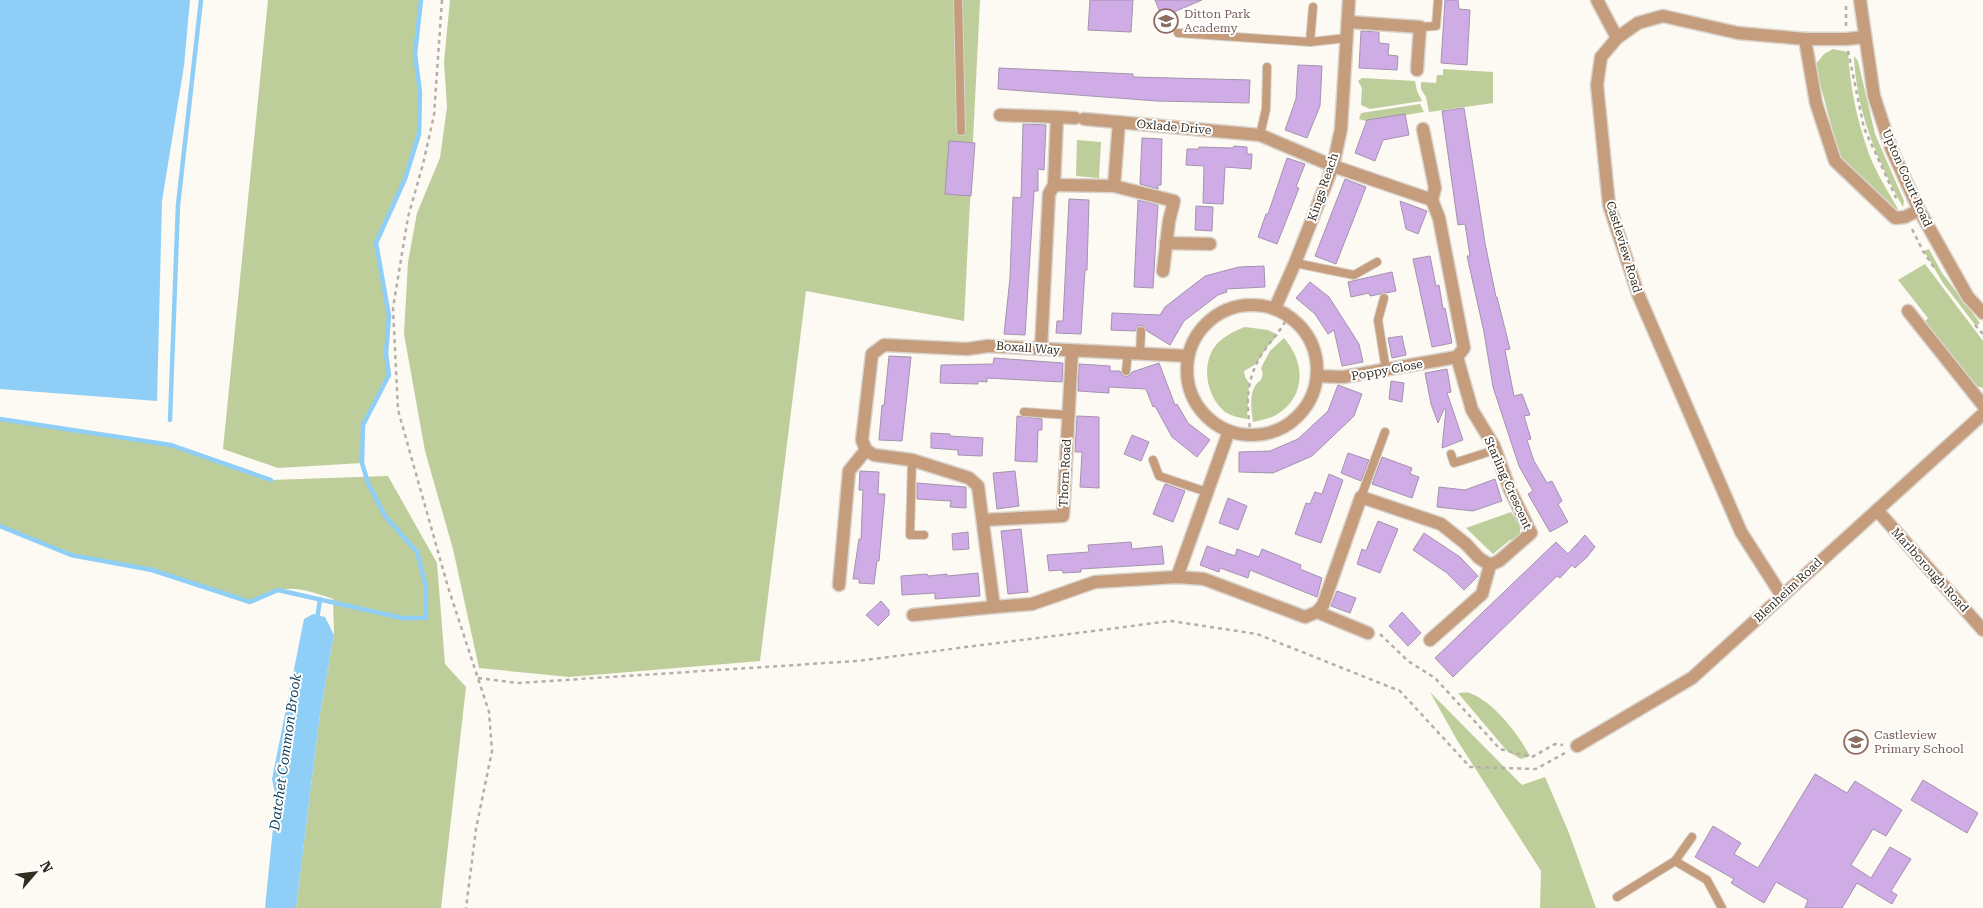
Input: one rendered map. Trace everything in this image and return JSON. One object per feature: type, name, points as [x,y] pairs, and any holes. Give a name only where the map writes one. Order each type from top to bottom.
[{"type":"street","name":"Kings Reach","points":[[1275,308],[1333,166],[1341,129],[1350,0]]},
{"type":"street","points":[[1597,0],[1617,38]]},
{"type":"street","name":"Upton Court Road","points":[[1860,0],[1874,96],[1891,148],[1918,210],[1968,297],[1983,313]]},
{"type":"street","name":"Castleview Road","points":[[1782,596],[1741,532],[1638,294],[1609,205],[1597,85],[1601,57],[1617,38],[1638,23],[1663,16],[1738,33],[1805,39],[1846,39],[1865,36]]},
{"type":"street","points":[[1348,22],[1420,27],[1417,70]]},
{"type":"street","points":[[1805,39],[1816,103],[1835,161],[1895,218],[1918,210]]},
{"type":"street","points":[[1000,115],[1080,118],[1119,122]]},
{"type":"street","points":[[1041,349],[1049,194],[1054,185],[1057,117]]},
{"type":"street","name":"Oxlade Drive","points":[[1114,186],[1119,122],[1260,135],[1333,166],[1432,200]]},
{"type":"street","points":[[1423,129],[1434,188],[1432,200],[1439,218],[1464,348],[1457,357]]},
{"type":"street","points":[[1054,185],[1114,186],[1174,201],[1162,271]]},
{"type":"street","points":[[1166,243],[1210,244]]},
{"type":"street","points":[[1253,304],[1275,308],[1288,315],[1301,326],[1311,341],[1317,358],[1317,376],[1312,395],[1302,412],[1288,424],[1270,433],[1251,435],[1229,431],[1213,422],[1200,409],[1191,393],[1187,375],[1188,356],[1196,335],[1211,318],[1218,314],[1231,307],[1253,304]]},
{"type":"street","points":[[1908,311],[1983,405]]},
{"type":"street","name":"Boxall Way","points":[[866,450],[862,440],[872,354],[884,345],[967,350],[988,346],[1188,356]]},
{"type":"street","name":"Thorn Road","points":[[983,520],[1063,516],[1072,351]]},
{"type":"street","name":"Poppy Close","points":[[1317,376],[1343,377],[1457,357]]},
{"type":"street","name":"Starling Crescent","points":[[1457,357],[1472,410],[1495,450],[1510,490],[1531,533],[1499,561],[1490,565]]},
{"type":"street","name":"Blenheim Road","points":[[1577,746],[1692,678],[1983,414]]},
{"type":"street","points":[[1177,577],[1229,431]]},
{"type":"street","points":[[839,585],[849,471],[866,450],[874,454],[912,460],[970,478],[978,486],[994,607]]},
{"type":"street","points":[[913,615],[1032,604],[1094,582],[1177,577],[1204,579],[1305,617],[1318,612],[1323,605],[1361,497],[1441,524],[1466,544],[1479,558],[1490,565],[1482,594],[1430,640]]},
{"type":"street","name":"Marlborough Road","points":[[1877,510],[1983,630]]},
{"type":"street","points":[[1318,612],[1368,633]]},
{"type":"lane","points":[[958,0],[961,131]]},
{"type":"lane","points":[[1420,27],[1436,26],[1438,1]]},
{"type":"lane","points":[[1310,42],[1313,7]]},
{"type":"lane","points":[[1178,33],[1310,42],[1346,38]]},
{"type":"lane","points":[[1260,135],[1266,109],[1267,67]]},
{"type":"lane","points":[[1295,263],[1354,275],[1377,262]]},
{"type":"lane","points":[[1384,298],[1378,320],[1386,370]]},
{"type":"lane","points":[[1126,371],[1134,354],[1141,331]]},
{"type":"lane","points":[[1024,412],[1068,415]]},
{"type":"lane","points":[[1361,497],[1385,432]]},
{"type":"lane","points":[[1451,454],[1454,463],[1495,450]]},
{"type":"lane","points":[[912,460],[910,535],[924,535]]},
{"type":"lane","points":[[1154,460],[1159,476],[1207,492]]},
{"type":"lane","points":[[1617,897],[1675,860],[1692,837]]},
{"type":"lane","points":[[1675,860],[1707,880],[1722,908]]},
{"type":"path","points":[[442,0],[434,115],[408,217],[393,308],[398,410],[448,587],[489,712],[492,751],[476,829],[466,908]]},
{"type":"path","points":[[1251,435],[1247,397],[1252,372],[1264,351],[1281,330],[1288,315]]},
{"type":"path","points":[[478,678],[518,683],[857,661],[1171,621],[1257,634],[1400,690],[1470,767],[1536,769],[1577,746]]},
{"type":"path","points":[[1368,633],[1378,632],[1408,661],[1435,678],[1500,749],[1532,757],[1555,744],[1577,746]]},
{"type":"green space","points":[[268,0],[421,0],[415,54],[420,92],[419,134],[405,179],[376,243],[389,316],[386,354],[389,375],[363,425],[362,463],[278,468],[223,449]]},
{"type":"green space","points":[[450,0],[980,0],[964,321],[806,291],[760,661],[569,677],[479,668],[453,549],[425,451],[404,334],[408,262],[417,213],[440,158],[447,107],[444,62]]},
{"type":"green space","points":[[1833,49],[1848,52],[1850,78],[1865,142],[1875,168],[1898,209],[1890,211],[1848,168],[1839,154],[1815,65],[1824,54]]},
{"type":"green space","points":[[1854,56],[1858,61],[1875,134],[1904,201],[1903,207],[1877,153],[1864,116],[1859,96]]},
{"type":"green space","points":[[1443,69],[1493,72],[1493,103],[1429,112],[1426,97],[1421,89],[1421,82],[1436,83],[1437,75],[1443,75]]},
{"type":"green space","points":[[1362,78],[1415,81],[1422,101],[1370,109],[1361,105],[1362,88],[1358,81]]},
{"type":"green space","points":[[1420,104],[1424,112],[1366,121],[1359,119],[1361,113]]},
{"type":"green space","points":[[1077,140],[1101,142],[1099,178],[1076,176]]},
{"type":"green space","points":[[1929,249],[1942,273],[1980,323],[1976,326],[1943,283],[1924,251]]},
{"type":"green space","points":[[1925,264],[1983,341],[1983,388],[1973,385],[1923,323],[1928,318],[1898,280]]},
{"type":"green space","points":[[1245,327],[1268,330],[1278,335],[1267,347],[1256,364],[1244,371],[1249,383],[1247,419],[1225,412],[1219,406],[1210,389],[1207,371],[1211,353],[1216,345],[1229,334]]},
{"type":"green space","points":[[1284,338],[1296,358],[1300,379],[1298,389],[1286,408],[1276,415],[1253,422],[1251,399],[1254,388],[1261,380],[1263,374],[1261,368],[1270,351]]},
{"type":"green space","points":[[0,419],[171,445],[222,461],[271,480],[388,476],[437,563],[445,664],[466,687],[441,908],[296,908],[320,714],[334,635],[333,599],[309,591],[291,589],[274,592],[250,602],[152,570],[71,555],[0,526]]},
{"type":"green space","points":[[1511,512],[1520,524],[1520,537],[1510,540],[1493,554],[1466,528]]},
{"type":"green space","points":[[1430,692],[1522,785],[1545,777],[1569,833],[1596,908],[1540,908],[1541,871],[1457,740]]},
{"type":"green space","points":[[1458,693],[1470,693],[1488,704],[1505,720],[1530,756],[1521,759],[1507,751]]},
{"type":"water","points":[[0,0],[190,0],[184,66],[162,201],[157,401],[0,389]]},
{"type":"water","points":[[313,614],[325,617],[334,635],[320,714],[296,908],[265,908],[276,798],[272,779],[304,619]]},
{"type":"building","points":[[1090,0],[1133,0],[1131,32],[1088,30]]},
{"type":"building","points":[[1155,0],[1202,0],[1162,17]]},
{"type":"building","points":[[1445,0],[1458,0],[1459,9],[1470,10],[1467,65],[1441,63]]},
{"type":"building","points":[[1361,31],[1379,32],[1379,43],[1389,44],[1388,55],[1398,56],[1397,70],[1359,68]]},
{"type":"building","points":[[1298,65],[1322,66],[1320,106],[1307,138],[1285,130],[1296,99]]},
{"type":"building","points":[[999,68],[1133,74],[1133,77],[1250,80],[1249,103],[1157,101],[998,89]]},
{"type":"building","points":[[1464,108],[1485,243],[1496,297],[1510,349],[1505,350],[1514,396],[1522,394],[1530,415],[1524,416],[1531,439],[1527,440],[1534,461],[1547,483],[1552,481],[1562,501],[1558,504],[1568,522],[1550,532],[1528,494],[1533,491],[1519,466],[1493,387],[1484,332],[1467,256],[1470,256],[1465,224],[1458,225],[1442,111]]},
{"type":"building","points":[[1405,114],[1409,135],[1383,140],[1375,161],[1355,153],[1367,120]]},
{"type":"building","points":[[1023,124],[1046,125],[1044,170],[1038,169],[1038,191],[1034,191],[1025,335],[1004,334],[1010,278],[1013,197],[1021,198]]},
{"type":"building","points":[[1142,138],[1162,139],[1161,185],[1158,185],[1158,189],[1140,184]]},
{"type":"building","points":[[949,141],[975,143],[971,196],[945,194]]},
{"type":"building","points":[[1234,146],[1247,147],[1247,154],[1252,154],[1251,169],[1225,167],[1223,204],[1203,203],[1204,166],[1186,165],[1187,149],[1199,149],[1199,147],[1233,148]]},
{"type":"building","points":[[1287,158],[1305,164],[1296,187],[1299,188],[1277,244],[1258,237]]},
{"type":"building","points":[[1345,179],[1366,187],[1336,264],[1315,256]]},
{"type":"building","points":[[1069,199],[1089,200],[1087,270],[1085,270],[1081,334],[1056,333],[1057,321],[1063,321]]},
{"type":"building","points":[[1138,200],[1158,205],[1153,288],[1134,287]]},
{"type":"building","points":[[1400,201],[1427,211],[1418,234],[1406,229]]},
{"type":"building","points":[[1196,206],[1213,207],[1212,231],[1195,230]]},
{"type":"building","points":[[1430,256],[1436,286],[1439,285],[1443,309],[1445,308],[1452,343],[1432,347],[1413,259]]},
{"type":"building","points":[[1264,266],[1265,287],[1226,289],[1227,292],[1218,295],[1184,321],[1170,345],[1147,331],[1142,325],[1138,326],[1135,331],[1111,330],[1112,313],[1160,315],[1165,307],[1205,276],[1239,267]]},
{"type":"building","points":[[1392,272],[1396,291],[1370,296],[1369,293],[1351,297],[1348,282]]},
{"type":"building","points":[[1310,282],[1329,297],[1359,344],[1363,362],[1342,366],[1334,330],[1328,334],[1315,314],[1296,298]]},
{"type":"building","points":[[1402,336],[1406,355],[1392,358],[1388,338]]},
{"type":"building","points":[[889,356],[911,357],[902,441],[879,440]]},
{"type":"building","points":[[994,358],[1063,363],[1062,382],[987,378],[987,382],[978,381],[978,384],[940,383],[941,365],[993,364]]},
{"type":"building","points":[[1159,363],[1175,405],[1177,404],[1188,423],[1210,440],[1197,457],[1172,437],[1155,406],[1153,407],[1146,389],[1109,387],[1109,393],[1078,391],[1079,364],[1110,366],[1110,371],[1120,371],[1126,377],[1132,372]]},
{"type":"building","points":[[1447,369],[1451,392],[1447,393],[1463,440],[1442,448],[1446,409],[1444,409],[1438,423],[1431,404],[1425,373]]},
{"type":"building","points":[[1391,381],[1404,383],[1402,402],[1389,399]]},
{"type":"building","points":[[1338,385],[1362,394],[1354,416],[1312,456],[1273,473],[1239,472],[1239,452],[1270,451],[1298,439],[1328,411]]},
{"type":"building","points":[[1017,416],[1042,419],[1042,430],[1038,430],[1037,462],[1015,461]]},
{"type":"building","points":[[1077,416],[1099,417],[1099,488],[1080,487],[1082,452],[1075,452]]},
{"type":"building","points":[[931,433],[983,438],[982,456],[958,455],[958,450],[931,448]]},
{"type":"building","points":[[1132,435],[1149,442],[1141,461],[1124,454]]},
{"type":"building","points":[[1348,453],[1369,460],[1361,481],[1341,473]]},
{"type":"building","points":[[1382,457],[1412,468],[1410,474],[1419,477],[1412,498],[1372,484]]},
{"type":"building","points":[[860,471],[879,472],[878,494],[885,494],[879,561],[877,561],[874,584],[859,583],[859,579],[853,579],[859,539],[861,539],[863,490],[859,490]]},
{"type":"building","points":[[1015,471],[1019,506],[997,509],[993,473]]},
{"type":"building","points":[[1329,474],[1343,480],[1321,543],[1295,534],[1306,503],[1310,504],[1315,492],[1322,494]]},
{"type":"building","points":[[1495,479],[1502,501],[1473,511],[1437,507],[1439,487],[1465,490]]},
{"type":"building","points":[[917,483],[966,487],[966,508],[950,507],[951,501],[917,499]]},
{"type":"building","points":[[1165,484],[1185,491],[1173,522],[1153,514]]},
{"type":"building","points":[[1228,498],[1247,506],[1238,530],[1219,523]]},
{"type":"building","points":[[1378,521],[1398,529],[1380,573],[1357,564],[1362,549],[1366,551]]},
{"type":"building","points":[[1021,529],[1028,592],[1008,594],[1001,531]]},
{"type":"building","points":[[968,532],[969,549],[953,550],[952,534]]},
{"type":"building","points":[[1424,533],[1460,557],[1478,576],[1464,590],[1447,573],[1413,550]]},
{"type":"building","points":[[1585,535],[1595,547],[1587,557],[1575,568],[1572,565],[1560,578],[1557,576],[1453,677],[1435,658],[1556,542],[1568,554]]},
{"type":"building","points":[[1131,542],[1132,549],[1162,546],[1164,564],[1081,569],[1081,572],[1063,573],[1062,570],[1049,571],[1047,555],[1089,552],[1088,545]]},
{"type":"building","points":[[1207,546],[1235,556],[1237,549],[1259,557],[1262,549],[1301,565],[1300,569],[1322,578],[1317,597],[1250,570],[1248,578],[1220,568],[1219,572],[1200,565]]},
{"type":"building","points":[[978,573],[980,596],[935,599],[935,593],[902,595],[901,576],[947,574],[947,576]]},
{"type":"building","points":[[1337,591],[1356,598],[1350,613],[1331,606]]},
{"type":"building","points":[[881,601],[889,610],[889,615],[878,626],[866,615]]},
{"type":"building","points":[[1402,612],[1421,633],[1408,646],[1389,626]]},
{"type":"building","points":[[1815,774],[1847,793],[1855,781],[1902,810],[1886,836],[1873,829],[1851,865],[1871,878],[1890,847],[1911,859],[1891,891],[1897,895],[1892,904],[1857,883],[1842,908],[1805,908],[1808,900],[1776,882],[1764,903],[1731,883],[1734,879],[1695,857],[1713,826],[1741,843],[1734,854],[1758,868]]},
{"type":"building","points":[[1923,780],[1978,813],[1967,833],[1911,800]]},
{"type":"waterway","points":[[170,420],[178,205],[201,0]]},
{"type":"waterway","points":[[0,526],[71,555],[152,570],[250,602],[278,590],[402,618],[426,618],[426,587],[417,552],[385,516],[368,483],[362,463],[363,425],[389,375],[386,354],[389,316],[376,243],[405,179],[419,134],[420,92],[415,54],[421,0]]},
{"type":"waterway","points":[[0,419],[171,445],[271,480]]},
{"type":"waterway","name":"Datchet Common Brook","points":[[317,620],[320,599]]},
{"type":"place","name":"Ditton Park Academy","points":[[1166,21]]},
{"type":"place","name":"Castleview Primary School","points":[[1856,742]]}]
